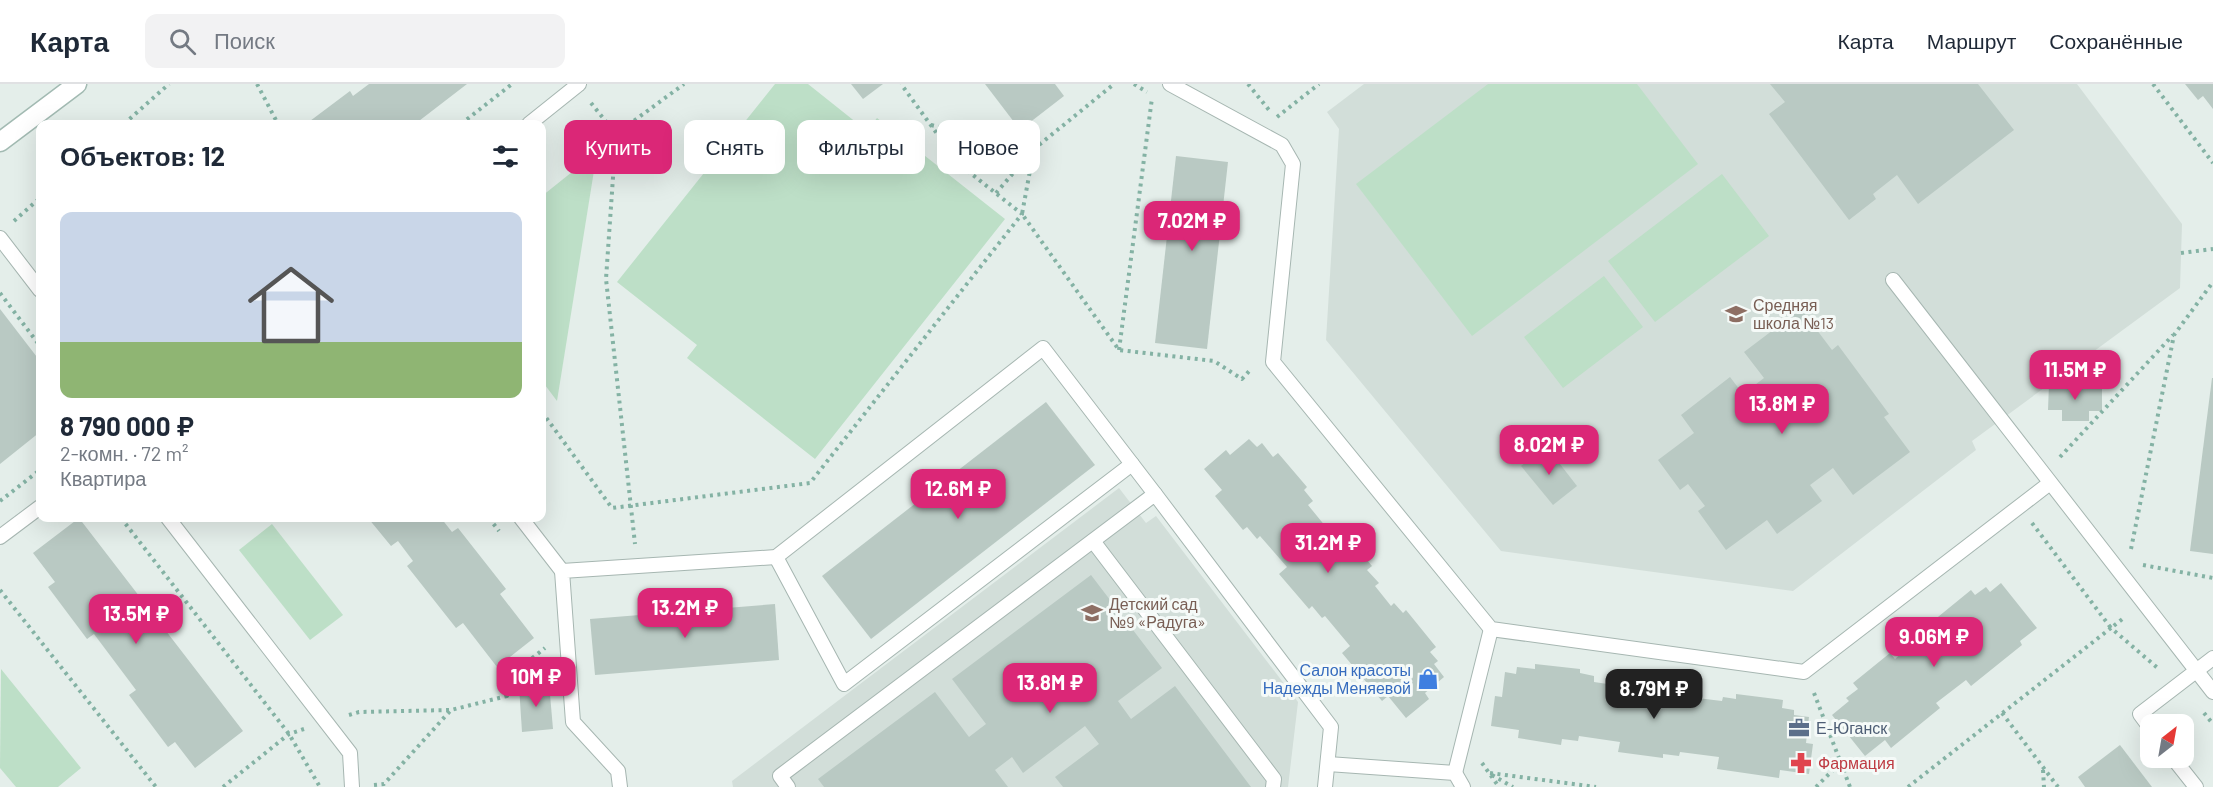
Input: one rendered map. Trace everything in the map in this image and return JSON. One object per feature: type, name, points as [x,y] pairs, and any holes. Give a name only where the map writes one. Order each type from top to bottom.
[{"type":"street","points":[[0,142],[74,85]]},
{"type":"lane","points":[[1170,84],[1282,145],[1293,164],[1273,362],[1491,629],[1804,672],[2047,478]]},
{"type":"lane","points":[[534,120],[578,85]]},
{"type":"lane","points":[[4,232],[36,284]]},
{"type":"lane","points":[[1893,279],[2047,478],[2125,569],[2213,692]]},
{"type":"lane","points":[[562,571],[776,557],[1043,348],[1331,728],[1325,787]]},
{"type":"lane","points":[[776,557],[844,684],[1132,464]]},
{"type":"lane","points":[[788,787],[780,776],[1155,494]]},
{"type":"lane","points":[[0,537],[36,510]]},
{"type":"lane","points":[[171,522],[350,753],[352,787]]},
{"type":"lane","points":[[524,522],[562,571],[573,723],[618,771],[620,787]]},
{"type":"lane","points":[[1093,541],[1274,779],[1273,787]]},
{"type":"lane","points":[[1463,787],[1455,773],[1491,629]]},
{"type":"lane","points":[[2140,714],[2213,658]]},
{"type":"lane","points":[[1328,764],[1455,773]]},
{"type":"lane","points":[[2181,768],[2196,787]]},
{"type":"path","points":[[128,120],[169,84]]},
{"type":"path","points":[[257,84],[276,120]]},
{"type":"path","points":[[466,120],[512,84]]},
{"type":"path","points":[[635,120],[684,84]]},
{"type":"path","points":[[901,84],[959,164],[1022,214],[1119,350],[1214,361],[1242,379],[1251,369]]},
{"type":"path","points":[[1040,144],[1114,84]]},
{"type":"path","points":[[1248,84],[1275,118],[1319,84]]},
{"type":"path","points":[[2153,84],[2213,162]]},
{"type":"path","points":[[578,85],[605,120]]},
{"type":"path","points":[[1119,350],[1153,94]]},
{"type":"path","points":[[930,125],[937,127]]},
{"type":"path","points":[[613,174],[606,279],[638,566]]},
{"type":"path","points":[[996,193],[1012,174]]},
{"type":"path","points":[[546,417],[612,508],[810,483],[1022,214],[1029,174]]},
{"type":"path","points":[[4,232],[36,202]]},
{"type":"path","points":[[2181,253],[2213,249]]},
{"type":"path","points":[[2047,478],[2174,334],[2213,282]]},
{"type":"path","points":[[0,293],[36,341]]},
{"type":"path","points":[[2174,334],[2125,569],[2213,578]]},
{"type":"path","points":[[0,501],[36,473]]},
{"type":"path","points":[[2027,516],[2111,628],[2194,699],[2213,724]]},
{"type":"path","points":[[124,522],[289,734],[320,787]]},
{"type":"path","points":[[492,522],[504,536]]},
{"type":"path","points":[[0,590],[156,787]]},
{"type":"path","points":[[1908,787],[2111,628]]},
{"type":"path","points":[[223,787],[289,734],[359,712],[451,710],[507,696],[507,678],[551,643]]},
{"type":"path","points":[[1810,684],[1850,787]]},
{"type":"path","points":[[373,785],[384,784],[451,710]]},
{"type":"path","points":[[2002,713],[2058,787]]},
{"type":"path","points":[[1477,756],[1499,787]]},
{"type":"path","points":[[1816,787],[1841,762]]},
{"type":"path","points":[[2043,768],[2044,787]]},
{"type":"path","points":[[1488,773],[1513,787]]},
{"type":"path","points":[[1480,778],[1488,773],[1596,787]]},
{"type":"path","points":[[1917,780],[1917,787]]},
{"type":"shaded area","name":"Средняя школа №13","points":[[1364,84],[2077,84],[2182,224],[2180,288],[1972,441],[1976,450],[1793,591],[1501,551],[1326,340],[1339,129],[1327,112]]},
{"type":"shaded area","name":"Детский сад №9 «Радуга»","points":[[1119,488],[1146,523],[1156,516],[1298,702],[1288,787],[733,787],[732,781]]},
{"type":"green space","points":[[775,84],[808,84],[853,120],[797,120],[797,174],[925,174],[925,156],[937,165],[937,174],[948,174],[1005,219],[815,459],[687,358],[697,345],[617,282],[703,174],[785,174],[785,120],[746,120]]},
{"type":"green space","points":[[1488,84],[1637,84],[1698,164],[1472,336],[1356,184]]},
{"type":"green space","points":[[570,174],[593,174],[557,401],[546,386],[546,193]]},
{"type":"green space","points":[[1722,174],[1769,236],[1655,322],[1608,261]]},
{"type":"green space","points":[[1604,276],[1643,327],[1563,388],[1524,337]]},
{"type":"green space","points":[[272,524],[343,615],[310,640],[239,550]]},
{"type":"green space","points":[[1,669],[81,768],[58,787],[16,787],[0,768]]},
{"type":"building","points":[[369,84],[467,84],[420,120],[311,120],[350,91],[353,96]]},
{"type":"building","points":[[851,84],[883,84],[863,99]]},
{"type":"building","points":[[985,84],[1055,84],[1064,96],[1033,120],[1012,120]]},
{"type":"building","points":[[1770,84],[1978,84],[2014,130],[1918,204],[1897,175],[1873,194],[1876,199],[1849,220],[1769,114],[1785,102]]},
{"type":"building","points":[[2185,84],[2213,84],[2213,109],[2203,96],[2198,100]]},
{"type":"building","points":[[1176,156],[1228,162],[1207,349],[1155,343]]},
{"type":"building","points":[[0,309],[36,356],[36,435],[0,464]]},
{"type":"building","points":[[1801,309],[1832,350],[1838,345],[1889,414],[1884,417],[1910,452],[1853,495],[1833,468],[1810,485],[1822,501],[1777,534],[1767,520],[1726,550],[1698,511],[1705,506],[1688,484],[1680,490],[1658,460],[1694,433],[1681,415],[1730,377],[1743,394],[1764,378],[1744,352]]},
{"type":"building","points":[[2213,378],[2213,554],[2190,551]]},
{"type":"building","points":[[2049,384],[2102,385],[2102,411],[2089,411],[2089,421],[2062,421],[2062,410],[2048,410]]},
{"type":"building","points":[[1046,402],[1095,465],[871,639],[822,576]]},
{"type":"building","points":[[1249,439],[1257,447],[1262,443],[1273,457],[1278,453],[1307,487],[1304,490],[1313,501],[1308,505],[1326,527],[1330,524],[1338,534],[1342,531],[1372,566],[1367,570],[1379,583],[1375,586],[1391,606],[1394,603],[1403,613],[1406,610],[1436,647],[1430,652],[1438,661],[1434,664],[1444,677],[1425,693],[1429,699],[1406,718],[1388,696],[1382,701],[1342,653],[1350,646],[1325,616],[1322,618],[1312,606],[1309,609],[1279,574],[1287,567],[1260,536],[1257,539],[1247,527],[1243,530],[1215,496],[1222,490],[1204,469],[1226,450],[1230,455]]},
{"type":"building","points":[[1546,446],[1577,486],[1553,505],[1521,466]]},
{"type":"building","points":[[74,522],[82,522],[243,731],[195,768],[175,742],[168,747],[129,695],[136,690],[94,634],[87,639],[48,587],[55,582],[33,553]]},
{"type":"building","points":[[371,522],[444,522],[452,532],[458,528],[506,589],[500,594],[534,638],[497,667],[463,623],[456,628],[407,566],[413,561],[398,541],[391,546]]},
{"type":"building","points":[[1091,575],[1162,668],[1118,701],[1131,719],[1175,686],[1251,787],[1063,787],[1055,777],[1099,744],[1085,726],[1023,773],[1012,757],[995,770],[1008,787],[824,787],[818,779],[935,692],[969,737],[986,724],[952,679]]},
{"type":"building","points":[[2001,583],[2037,628],[2020,641],[2022,645],[1971,686],[1966,680],[1936,703],[1940,708],[1891,748],[1885,740],[1865,756],[1832,715],[1849,701],[1846,698],[1858,689],[1853,683],[1890,653],[1895,659],[1904,651],[1908,656],[1930,638],[1926,633],[1936,625],[1933,621],[1971,590],[1975,595],[1986,587],[1990,592]]},
{"type":"building","points":[[775,604],[779,660],[595,675],[590,619]]},
{"type":"building","points":[[1535,664],[1580,669],[1580,673],[1594,676],[1594,682],[1621,686],[1621,681],[1635,683],[1636,678],[1681,685],[1681,690],[1697,692],[1697,698],[1722,701],[1723,697],[1736,699],[1736,694],[1783,700],[1782,708],[1794,710],[1794,715],[1809,717],[1806,743],[1813,744],[1809,774],[1780,770],[1779,778],[1717,769],[1719,757],[1680,752],[1679,756],[1663,754],[1663,758],[1618,752],[1620,742],[1579,736],[1578,741],[1562,739],[1561,745],[1518,738],[1519,730],[1491,726],[1495,696],[1502,697],[1505,672],[1516,674],[1517,667],[1535,669]]},
{"type":"building","points":[[549,683],[553,729],[522,732],[519,686]]},
{"type":"building","points":[[2120,745],[2152,787],[2085,787],[2078,777]]},
{"type":"place","name":"Средняя школа №13","points":[[1736,314]]},
{"type":"place","name":"Детский сад №9 «Радуга»","points":[[1092,613]]},
{"type":"place","name":"Салон красоты Надежды Меняевой","points":[[1428,679]]},
{"type":"place","name":"Е-Юганск","points":[[1799,728]]},
{"type":"place","name":"Фармация","points":[[1801,763]]}]
